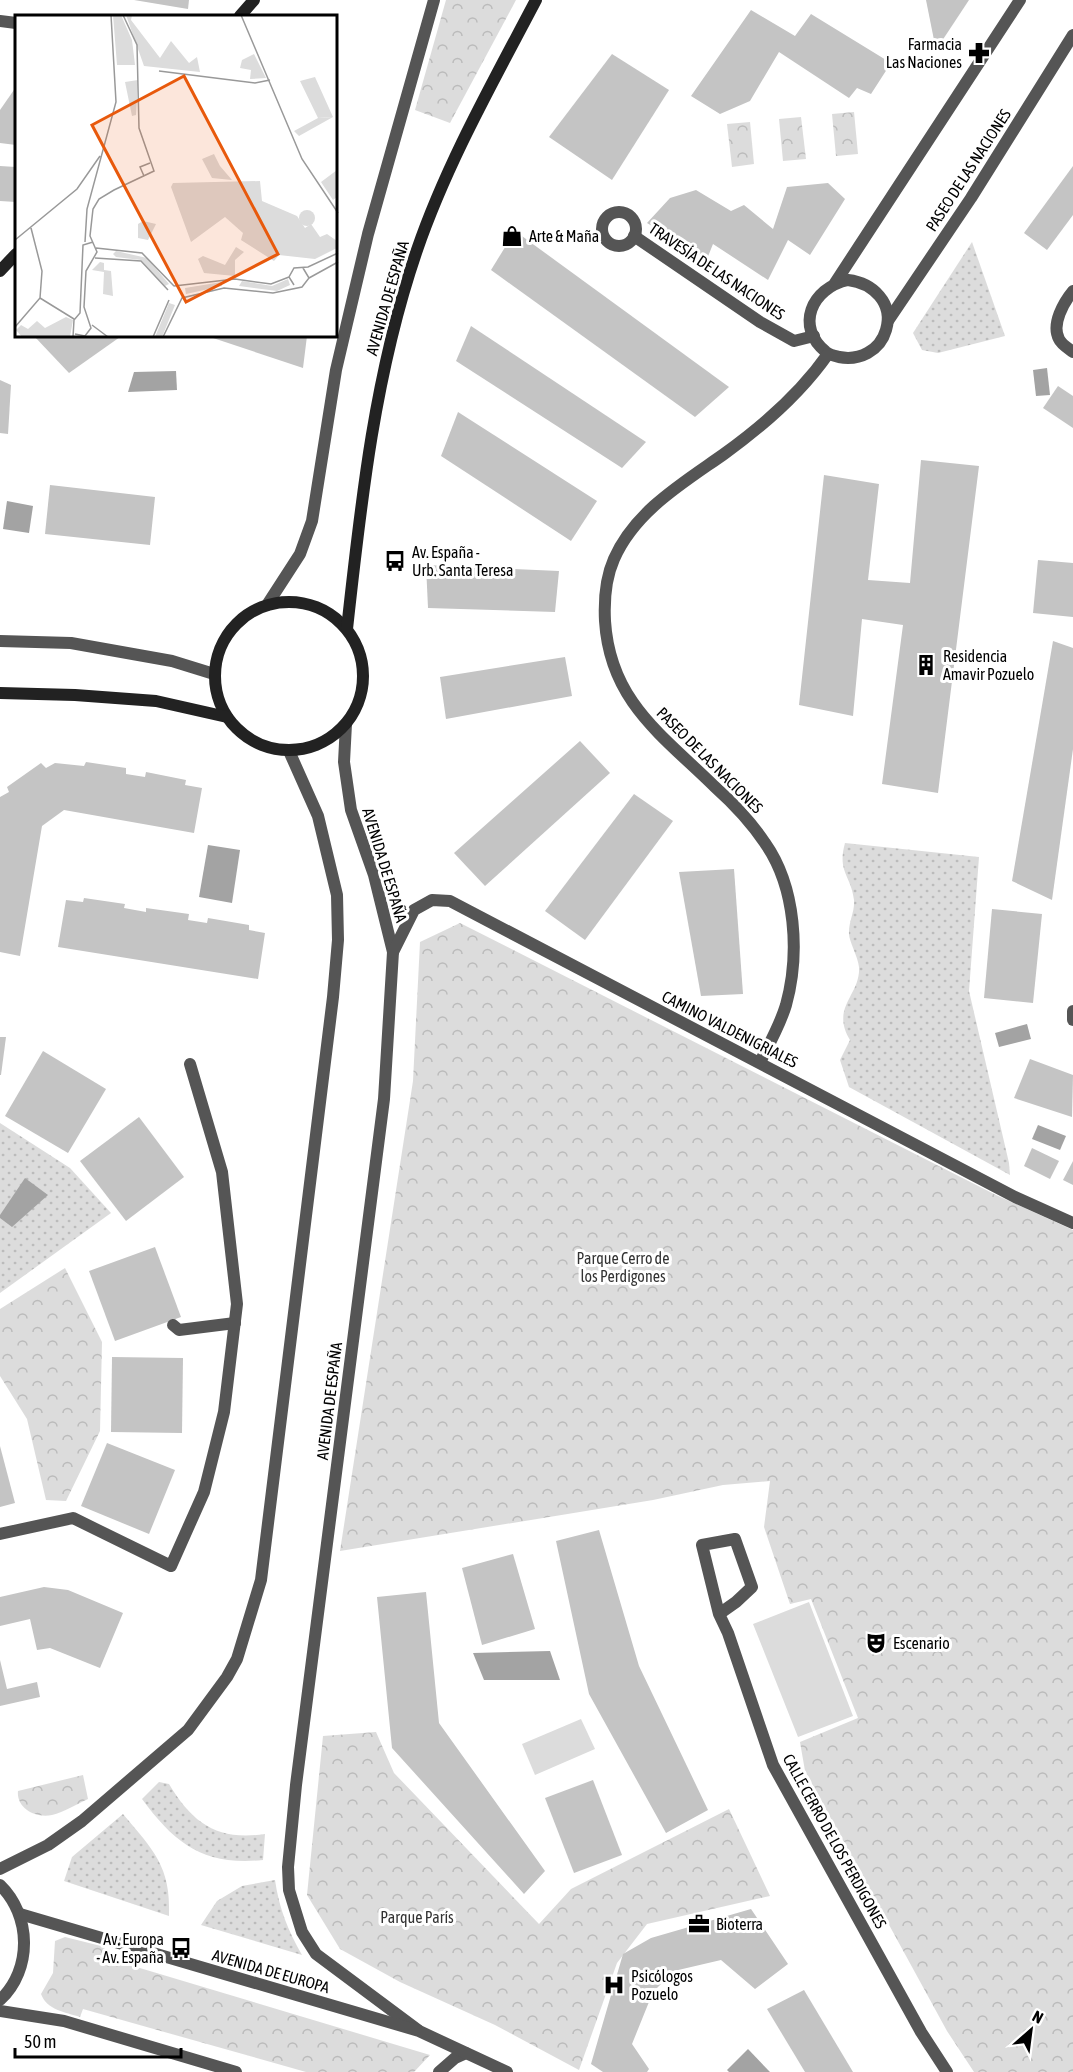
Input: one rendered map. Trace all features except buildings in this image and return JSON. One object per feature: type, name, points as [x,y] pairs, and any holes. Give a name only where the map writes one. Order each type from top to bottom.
[{"type":"main road","points":[[241,15],[254,0]]},
{"type":"main road","name":"AVENIDA DE ESPAÑA","points":[[347,629],[357,530],[387,350],[417,249],[461,142],[536,0]]},
{"type":"main road","points":[[0,271],[15,255]]},
{"type":"main road","points":[[296,602],[324,610],[347,629],[359,651],[364,676],[359,702],[346,724],[321,744],[289,751],[254,742],[239,731],[227,717],[214,674],[221,644],[240,619],[267,605],[296,602]]},
{"type":"main road","points":[[0,693],[133,699],[227,717]]},
{"type":"street","name":"AVENIDA DE ESPAÑA","points":[[267,605],[300,554],[312,521],[336,370],[368,234],[434,0]]},
{"type":"street","points":[[835,283],[1020,0]]},
{"type":"street","points":[[0,21],[15,23]]},
{"type":"street","name":"PASEO DE LAS NACIONES","points":[[760,1062],[777,1029],[792,978],[793,938],[790,905],[782,875],[766,844],[742,813],[649,726],[633,704],[612,660],[606,636],[606,589],[613,560],[628,534],[647,513],[678,485],[771,417],[800,389],[828,354],[844,358],[857,357],[869,353],[879,345],[886,333],[888,321],[971,198],[1073,35]]},
{"type":"street","name":"TRAVESÍA DE LAS NACIONES","points":[[634,236],[760,322],[794,341],[814,336]]},
{"type":"street","points":[[828,354],[814,336],[810,317],[816,299],[835,283],[848,280],[860,282],[872,288],[887,308],[888,321]]},
{"type":"street","points":[[1073,291],[1065,301],[1056,328],[1059,340],[1073,352]]},
{"type":"street","points":[[0,641],[71,643],[172,661],[214,674]]},
{"type":"street","name":"AVENIDA DE ESPAÑA","points":[[346,724],[344,762],[351,810],[374,875],[393,952],[384,1100],[296,1785],[288,1867],[289,1890],[302,1932],[316,1954],[419,2031]]},
{"type":"street","points":[[0,1869],[48,1845],[82,1821],[188,1730],[227,1677],[237,1659],[247,1633],[261,1580],[333,997],[338,940],[337,895],[318,816],[289,751]]},
{"type":"street","name":"CAMINO VALDENIGRIALES","points":[[393,952],[414,910],[432,900],[450,901],[1015,1197],[1073,1223]]},
{"type":"street","points":[[1073,1011],[1073,1020]]},
{"type":"street","points":[[0,1533],[73,1518],[171,1566],[204,1492],[224,1412],[237,1304],[222,1172],[190,1064]]},
{"type":"street","points":[[173,1325],[179,1330],[235,1323]]},
{"type":"street","name":"CALLE CERRO DE LOS PERDIGONES","points":[[719,1614],[752,1587],[735,1539],[702,1545],[719,1614],[728,1633],[773,1765],[921,2031],[947,2072]]},
{"type":"street","points":[[0,1885],[8,1892],[20,1914],[24,1935],[23,1956],[17,1977],[0,2000]]},
{"type":"street","name":"AVENIDA DE EUROPA","points":[[20,1914],[419,2031],[507,2072]]},
{"type":"street","points":[[0,2011],[64,2021],[236,2072]]},
{"type":"street","points":[[439,2072],[455,2058],[466,2053]]},
{"type":"green space","points":[[446,0],[516,0],[450,123],[415,110]]},
{"type":"green space","points":[[854,112],[858,154],[836,156],[832,114]]},
{"type":"green space","points":[[801,117],[806,159],[783,161],[779,119]]},
{"type":"green space","points":[[750,122],[754,164],[732,167],[727,124]]},
{"type":"green space","points":[[972,242],[1005,336],[938,353],[922,350],[913,333]]},
{"type":"green space","points":[[845,843],[979,857],[969,991],[1010,1175],[849,1087],[840,1060],[850,1040],[843,1019],[856,986],[859,967],[849,935],[854,900],[843,861]]},
{"type":"green space","name":"Parque Cerro de los Perdigones","points":[[460,923],[996,1195],[1073,1230],[1073,2072],[974,2072],[947,2031],[805,1771],[800,1742],[858,1718],[811,1599],[790,1604],[764,1527],[770,1481],[723,1485],[653,1500],[340,1551],[413,1081],[420,942]]},
{"type":"green space","points":[[0,1123],[70,1168],[111,1213],[0,1293]]},
{"type":"green space","points":[[65,1268],[102,1342],[100,1431],[66,1501],[46,1500],[27,1419],[0,1376],[0,1309]]},
{"type":"green space","points":[[809,1602],[853,1716],[798,1737],[753,1624]]},
{"type":"green space","points":[[581,1719],[595,1749],[535,1775],[522,1744]]},
{"type":"green space","name":"Parque París","points":[[376,1732],[394,1773],[539,1924],[571,1889],[729,1809],[770,1896],[647,1924],[617,1963],[579,2070],[495,2025],[400,1982],[340,1949],[307,1895],[323,1736]]},
{"type":"green space","points":[[83,1775],[88,1799],[52,1815],[34,1814],[28,1811],[18,1797],[18,1791]]},
{"type":"green space","points":[[159,1782],[169,1784],[188,1810],[208,1827],[234,1835],[265,1834],[263,1860],[242,1861],[207,1855],[179,1840],[154,1815],[142,1799]]},
{"type":"green space","points":[[123,1814],[151,1849],[163,1871],[169,1899],[169,1916],[64,1881],[72,1857]]},
{"type":"green space","points":[[275,1880],[285,1919],[302,1955],[201,1925],[217,1901],[242,1886]]},
{"type":"green space","points":[[65,1937],[105,1947],[103,1957],[430,2055],[414,2072],[306,2072],[83,2009],[80,2017],[63,2012],[48,2004],[41,1994],[53,1973],[55,1941]]},
{"type":"shaded area","points":[[1047,368],[1050,395],[1036,396],[1033,370]]},
{"type":"shaded area","points":[[176,371],[177,390],[128,392],[134,372]]},
{"type":"shaded area","points":[[7,501],[33,506],[29,533],[3,529]]},
{"type":"shaded area","points":[[208,845],[240,850],[232,903],[199,897]]},
{"type":"shaded area","points":[[1027,1024],[1031,1039],[999,1047],[995,1033]]},
{"type":"shaded area","points":[[1038,1125],[1066,1136],[1060,1150],[1032,1139]]},
{"type":"shaded area","points":[[25,1178],[48,1195],[12,1227],[0,1218],[0,1215]]},
{"type":"shaded area","points":[[550,1651],[560,1680],[484,1680],[473,1653]]},
{"type":"shaded area","points":[[748,2049],[770,2072],[729,2072],[727,2070]]},
{"type":"place","name":"Farmacia Las Naciones","points":[[979,53]]},
{"type":"place","name":"Arte & Maña","points":[[512,236]]},
{"type":"place","name":"Av. España - Urb. Santa Teresa","points":[[395,561]]},
{"type":"place","name":"Residencia Amavir Pozuelo","points":[[926,665]]},
{"type":"place","name":"Escenario","points":[[876,1643]]},
{"type":"place","name":"Bioterra","points":[[699,1924]]},
{"type":"place","name":"Av. Europa - Av. España","points":[[181,1948]]},
{"type":"place","name":"Psicólogos Pozuelo","points":[[614,1985]]}]
